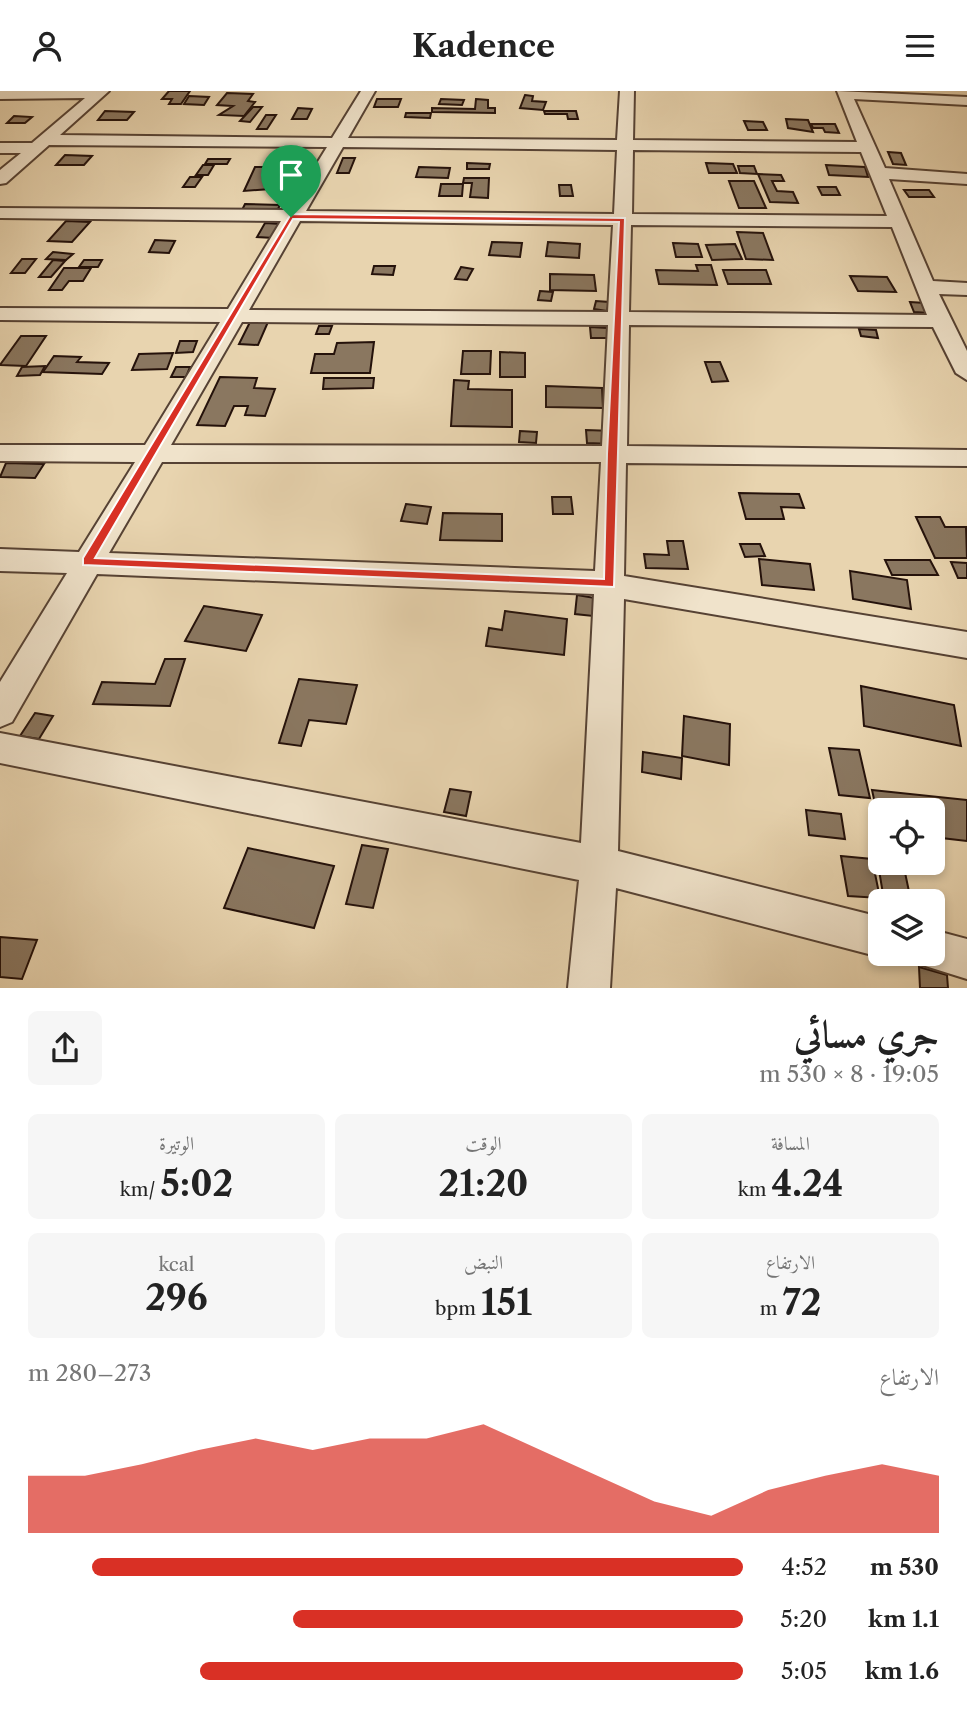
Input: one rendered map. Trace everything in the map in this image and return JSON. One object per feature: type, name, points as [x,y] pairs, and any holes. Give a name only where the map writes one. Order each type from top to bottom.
[{"type":"street","points":[[0,712],[368,91]]},
{"type":"street","points":[[589,988],[599,865],[627,91]]},
{"type":"street","points":[[0,95],[100,92]]},
{"type":"street","points":[[0,179],[100,92]]},
{"type":"street","points":[[967,101],[845,93],[897,222],[967,373]]},
{"type":"street","points":[[0,148],[41,144],[336,142],[866,147]]},
{"type":"street","points":[[877,173],[967,179]]},
{"type":"street","points":[[0,213],[897,222]]},
{"type":"street","points":[[926,286],[967,289]]},
{"type":"street","points":[[0,314],[941,321]]},
{"type":"street","points":[[0,453],[612,454],[967,458]]},
{"type":"street","points":[[0,560],[610,584],[967,645]]},
{"type":"street","points":[[0,748],[599,865],[868,934]]},
{"type":"street","points":[[945,953],[967,959]]},
{"type":"building","points":[[169,91],[190,91],[181,104],[169,104],[172,99],[162,99]]},
{"type":"building","points":[[227,93],[253,94],[248,101],[255,102],[244,116],[219,115],[233,106],[217,105]]},
{"type":"building","points":[[525,95],[533,96],[532,101],[546,102],[543,110],[520,108]]},
{"type":"building","points":[[189,96],[209,97],[204,105],[184,104]]},
{"type":"building","points":[[377,99],[401,99],[398,107],[374,107]]},
{"type":"building","points":[[441,99],[464,100],[462,105],[439,104]]},
{"type":"building","points":[[476,99],[488,100],[488,108],[495,108],[495,113],[432,112],[432,108],[475,109]]},
{"type":"building","points":[[253,107],[262,107],[250,122],[240,121]]},
{"type":"building","points":[[298,108],[312,109],[307,119],[292,119]]},
{"type":"building","points":[[105,111],[134,112],[127,120],[98,120]]},
{"type":"building","points":[[544,111],[576,111],[578,119],[568,119],[567,114],[545,114]]},
{"type":"building","points":[[406,113],[431,113],[430,118],[405,117]]},
{"type":"building","points":[[266,115],[276,115],[267,129],[257,129]]},
{"type":"building","points":[[14,116],[32,117],[25,123],[7,123]]},
{"type":"building","points":[[786,119],[808,120],[813,132],[788,128]]},
{"type":"building","points":[[744,121],[763,122],[767,130],[748,130]]},
{"type":"building","points":[[811,124],[835,124],[839,133],[825,132],[823,128],[813,128]]},
{"type":"building","points":[[888,152],[901,153],[906,165],[893,164]]},
{"type":"building","points":[[65,155],[92,156],[84,165],[56,165]]},
{"type":"building","points":[[343,158],[355,158],[349,173],[337,173]]},
{"type":"building","points":[[208,159],[230,159],[227,164],[205,164]]},
{"type":"building","points":[[467,163],[490,164],[489,169],[467,169]]},
{"type":"building","points":[[706,163],[733,164],[737,173],[709,173]]},
{"type":"building","points":[[203,165],[214,165],[208,175],[196,175]]},
{"type":"building","points":[[826,165],[865,167],[868,177],[829,175]]},
{"type":"building","points":[[738,166],[754,166],[757,174],[740,173]]},
{"type":"building","points":[[255,167],[280,167],[275,178],[288,178],[284,188],[244,191]]},
{"type":"building","points":[[419,167],[450,168],[448,178],[416,177]]},
{"type":"building","points":[[758,174],[781,175],[784,181],[772,181],[777,191],[793,192],[798,203],[770,202]]},
{"type":"building","points":[[190,177],[202,177],[195,187],[183,187]]},
{"type":"building","points":[[464,178],[489,178],[488,198],[470,197],[472,183],[463,183]]},
{"type":"building","points":[[729,181],[754,181],[766,208],[739,208]]},
{"type":"building","points":[[441,184],[463,184],[462,196],[439,196]]},
{"type":"building","points":[[559,185],[571,185],[573,196],[560,196]]},
{"type":"building","points":[[818,187],[836,187],[840,195],[822,195]]},
{"type":"building","points":[[904,190],[929,190],[934,197],[909,197]]},
{"type":"building","points":[[245,204],[280,205],[277,211],[242,210]]},
{"type":"building","points":[[66,221],[90,222],[72,242],[48,241]]},
{"type":"building","points":[[265,223],[281,224],[274,238],[257,237]]},
{"type":"building","points":[[737,232],[763,233],[773,260],[746,259]]},
{"type":"building","points":[[155,240],[175,241],[169,253],[149,252]]},
{"type":"building","points":[[492,242],[522,243],[520,257],[489,255]]},
{"type":"building","points":[[548,242],[580,244],[579,258],[546,256]]},
{"type":"building","points":[[673,243],[698,244],[702,257],[676,257]]},
{"type":"building","points":[[735,244],[742,259],[712,260],[706,245]]},
{"type":"building","points":[[53,252],[73,254],[66,260],[46,259]]},
{"type":"building","points":[[22,259],[36,259],[25,273],[11,273]]},
{"type":"building","points":[[53,260],[65,261],[51,277],[39,277]]},
{"type":"building","points":[[84,260],[102,260],[98,267],[79,267]]},
{"type":"building","points":[[696,265],[711,265],[717,285],[659,284],[656,270],[698,271]]},
{"type":"building","points":[[374,266],[395,266],[393,275],[372,274]]},
{"type":"building","points":[[461,267],[473,269],[467,280],[455,279]]},
{"type":"building","points":[[64,268],[91,268],[83,281],[69,281],[62,290],[49,290]]},
{"type":"building","points":[[723,270],[766,270],[771,284],[728,284]]},
{"type":"building","points":[[550,274],[594,275],[596,291],[550,290]]},
{"type":"building","points":[[850,276],[887,277],[896,292],[858,291]]},
{"type":"building","points":[[540,291],[553,292],[551,301],[538,300]]},
{"type":"building","points":[[596,301],[609,302],[607,311],[594,309]]},
{"type":"building","points":[[910,302],[925,303],[929,313],[914,312]]},
{"type":"building","points":[[250,322],[268,322],[258,345],[239,344]]},
{"type":"building","points":[[319,326],[332,326],[329,334],[316,334]]},
{"type":"building","points":[[590,327],[607,328],[607,338],[591,338]]},
{"type":"building","points":[[859,329],[876,330],[878,338],[861,336]]},
{"type":"building","points":[[21,336],[46,336],[26,366],[0,365]]},
{"type":"building","points":[[180,341],[197,341],[193,352],[176,353]]},
{"type":"building","points":[[374,342],[370,373],[311,373],[315,354],[334,354],[337,343]]},
{"type":"building","points":[[463,351],[491,351],[490,374],[461,374]]},
{"type":"building","points":[[500,352],[525,353],[525,377],[500,377]]},
{"type":"building","points":[[173,353],[167,369],[132,370],[139,354]]},
{"type":"building","points":[[54,356],[81,357],[77,362],[109,363],[102,374],[43,372]]},
{"type":"building","points":[[705,362],[720,362],[728,381],[712,382]]},
{"type":"building","points":[[45,366],[40,375],[17,376],[22,367]]},
{"type":"building","points":[[176,367],[190,367],[186,377],[171,377]]},
{"type":"building","points":[[220,377],[257,378],[254,388],[275,389],[265,416],[245,415],[248,406],[234,406],[225,426],[197,425]]},
{"type":"building","points":[[324,378],[374,378],[373,388],[323,389]]},
{"type":"building","points":[[454,380],[469,381],[468,389],[512,390],[512,427],[451,426]]},
{"type":"building","points":[[546,386],[602,388],[603,408],[546,407]]},
{"type":"building","points":[[586,430],[613,431],[614,444],[587,443]]},
{"type":"building","points":[[520,431],[537,432],[536,443],[519,442]]},
{"type":"building","points":[[6,463],[44,464],[35,478],[0,477]]},
{"type":"building","points":[[739,493],[799,494],[804,508],[781,507],[784,519],[746,519]]},
{"type":"building","points":[[552,497],[571,497],[573,514],[553,514]]},
{"type":"building","points":[[406,504],[431,507],[427,524],[401,521]]},
{"type":"building","points":[[443,513],[502,514],[502,541],[440,540]]},
{"type":"building","points":[[916,517],[940,517],[945,527],[966,527],[967,558],[935,558]]},
{"type":"building","points":[[667,541],[683,541],[688,569],[646,568],[644,554],[669,555]]},
{"type":"building","points":[[740,544],[760,544],[765,556],[745,557]]},
{"type":"building","points":[[759,559],[810,564],[814,590],[762,585]]},
{"type":"building","points":[[885,560],[930,560],[938,575],[892,575]]},
{"type":"building","points":[[951,562],[967,563],[967,578],[958,578]]},
{"type":"building","points":[[850,571],[907,580],[911,609],[853,599]]},
{"type":"building","points":[[577,595],[595,598],[593,616],[575,614]]},
{"type":"building","points":[[204,606],[262,615],[246,651],[185,641]]},
{"type":"building","points":[[505,611],[567,619],[564,655],[486,646],[489,628],[502,630]]},
{"type":"building","points":[[165,659],[185,659],[170,706],[93,704],[102,682],[155,684]]},
{"type":"building","points":[[299,679],[357,685],[346,724],[309,720],[301,746],[279,743]]},
{"type":"building","points":[[861,686],[954,705],[961,746],[864,726]]},
{"type":"building","points":[[35,713],[53,716],[39,739],[20,736]]},
{"type":"building","points":[[684,716],[730,724],[729,765],[682,756]]},
{"type":"building","points":[[829,748],[859,750],[870,798],[839,795]]},
{"type":"building","points":[[643,752],[682,758],[681,779],[642,772]]},
{"type":"building","points":[[450,789],[471,792],[466,816],[444,812]]},
{"type":"building","points":[[872,790],[967,800],[967,841],[945,838],[945,798],[874,798]]},
{"type":"building","points":[[806,810],[841,814],[845,839],[809,835]]},
{"type":"building","points":[[362,845],[388,849],[373,908],[346,904]]},
{"type":"building","points":[[248,848],[334,866],[314,928],[224,908]]},
{"type":"building","points":[[841,856],[868,859],[868,875],[875,875],[878,889],[868,889],[868,897],[848,896]]},
{"type":"building","points":[[880,875],[906,875],[908,889],[882,889]]},
{"type":"building","points":[[0,937],[37,940],[22,979],[0,977]]},
{"type":"building","points":[[919,967],[947,975],[948,988],[920,988]]},
{"type":"route","points":[[291,217],[623,220],[612,454],[610,584],[87,562],[291,217]]}]
